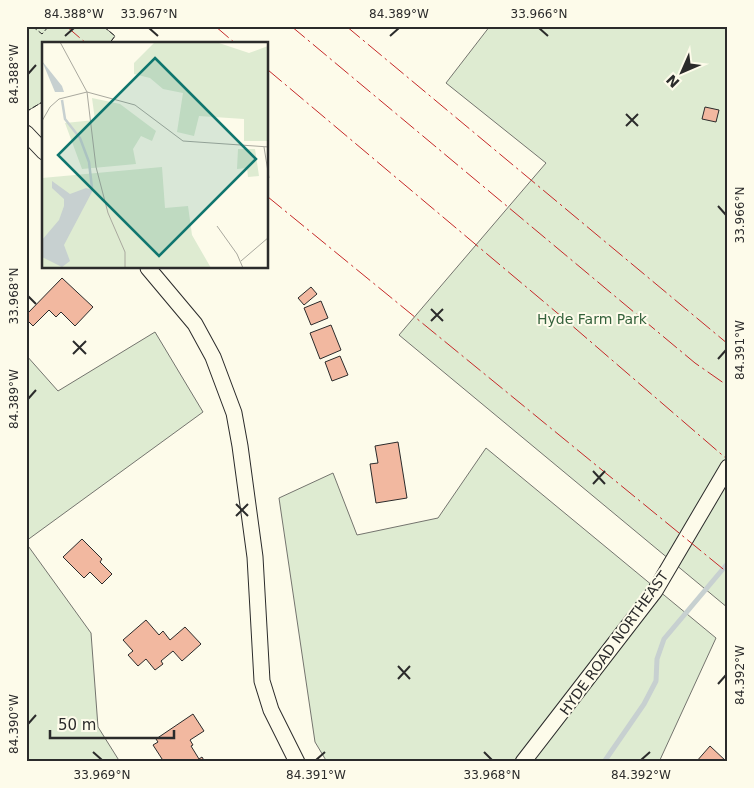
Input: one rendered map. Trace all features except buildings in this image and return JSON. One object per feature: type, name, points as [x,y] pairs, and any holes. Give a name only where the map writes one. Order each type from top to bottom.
[{"type":"street","points":[[26,133],[42,150]]},
{"type":"street","points":[[149,269],[195,324],[213,357],[234,413],[255,557],[262,681],[272,710],[297,762]]},
{"type":"street","name":"HYDE ROAD NORTHEAST","points":[[522,762],[656,591],[728,467]]},
{"type":"green space","points":[[26,26],[103,26],[115,36],[110,42],[42,42],[42,102],[29,110],[26,107]]},
{"type":"green space","name":"Hyde Farm Park","points":[[490,26],[728,26],[728,608],[399,335],[546,163],[446,83]]},
{"type":"green space","points":[[155,332],[203,412],[26,541],[26,355],[58,391]]},
{"type":"green space","points":[[486,448],[716,638],[659,762],[327,762],[315,742],[279,498],[333,473],[357,535],[438,518]]},
{"type":"green space","points":[[26,543],[91,633],[98,727],[120,762],[26,762]]},
{"type":"waterway","points":[[604,762],[644,704],[656,681],[657,659],[664,639],[728,563]]},
{"type":"fence","points":[[32,26],[42,34],[49,26]]},
{"type":"fence","points":[[103,26],[115,36],[110,42]]},
{"type":"fence","points":[[26,107],[29,110],[42,102]]},
{"type":"power","points":[[66,26],[85,42]]},
{"type":"power","points":[[215,26],[234,42]]},
{"type":"power","points":[[291,26],[695,363],[728,386]]},
{"type":"power","points":[[346,26],[728,344]]},
{"type":"power","points":[[269,71],[562,317],[728,460]]},
{"type":"power","points":[[269,198],[728,573]]}]
